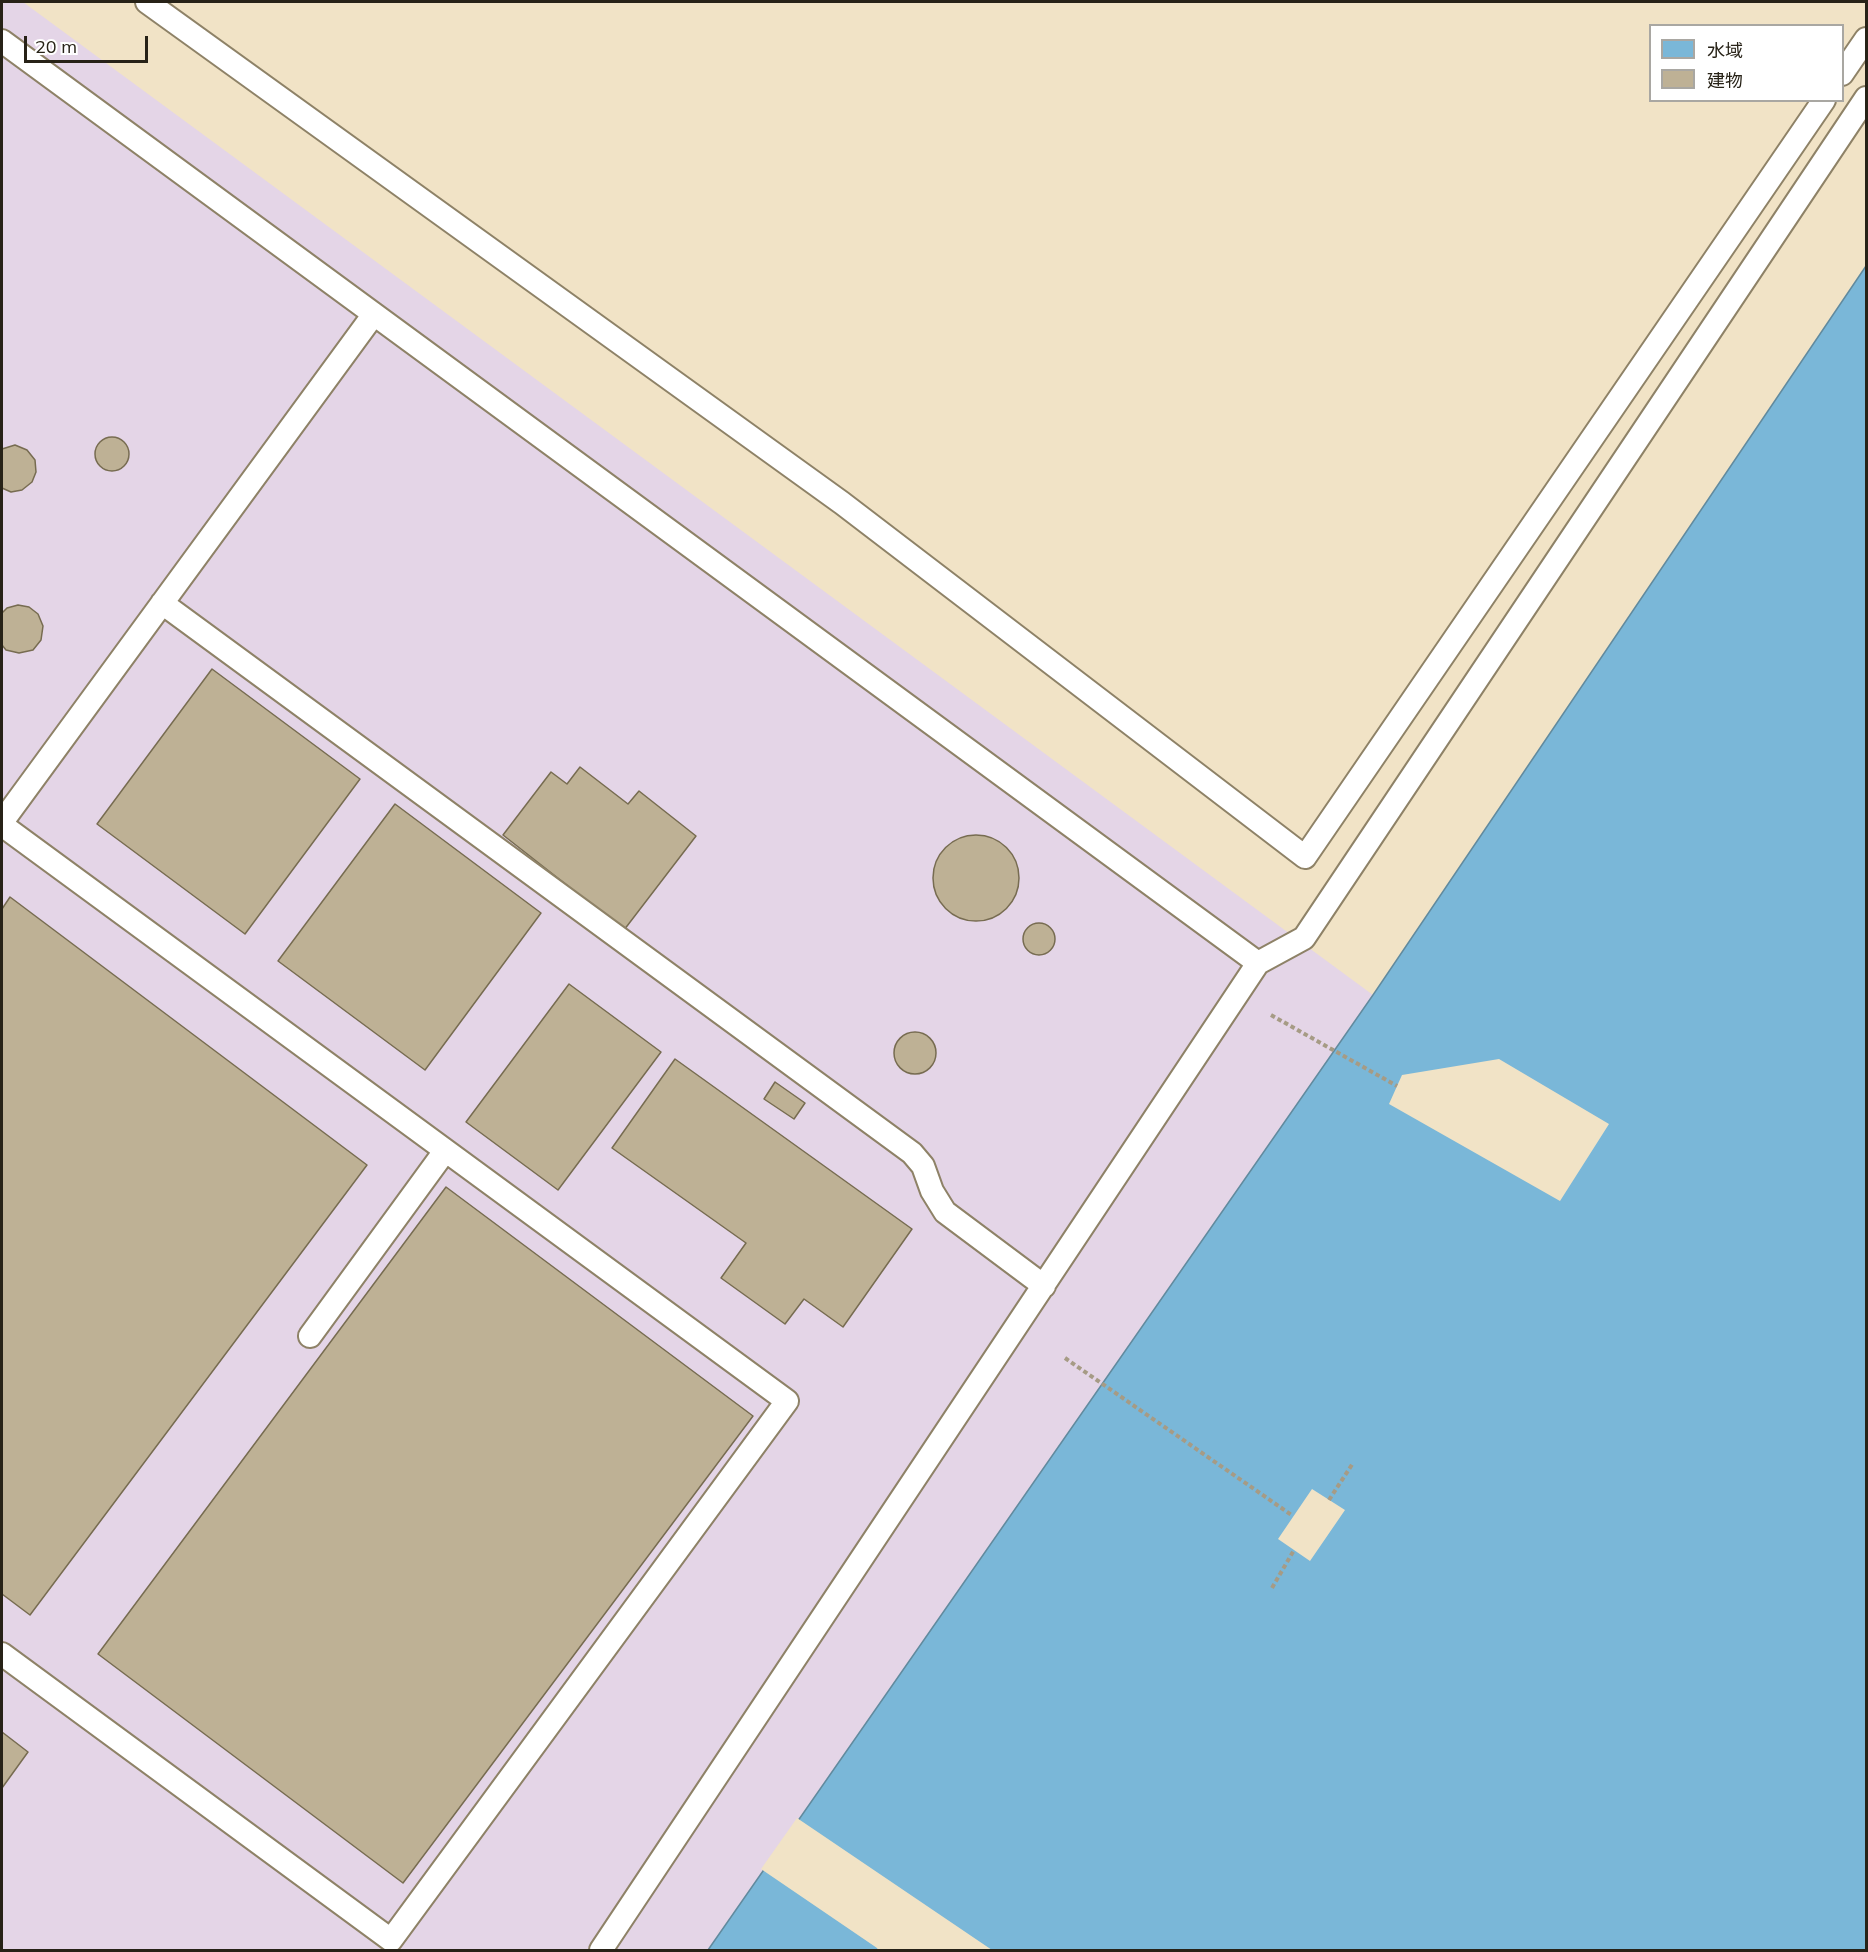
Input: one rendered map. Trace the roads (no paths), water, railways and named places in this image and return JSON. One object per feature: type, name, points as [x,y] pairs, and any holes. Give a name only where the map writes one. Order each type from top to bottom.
[{"type":"lane","points":[[147,2],[842,503],[1305,857],[1823,102]]},
{"type":"lane","points":[[1844,71],[1866,39]]},
{"type":"lane","points":[[2,41],[1258,963]]},
{"type":"lane","points":[[601,1950],[1258,963],[1304,938],[1866,98]]},
{"type":"lane","points":[[2,1654],[391,1940],[787,1401],[2,823],[374,314]]},
{"type":"lane","points":[[162,603],[912,1153],[923,1166],[932,1191],[945,1212],[1044,1286]]},
{"type":"lane","points":[[310,1335],[445,1151]]},
{"type":"water","points":[[1866,266],[1866,1950],[708,1950],[1373,995]]}]
